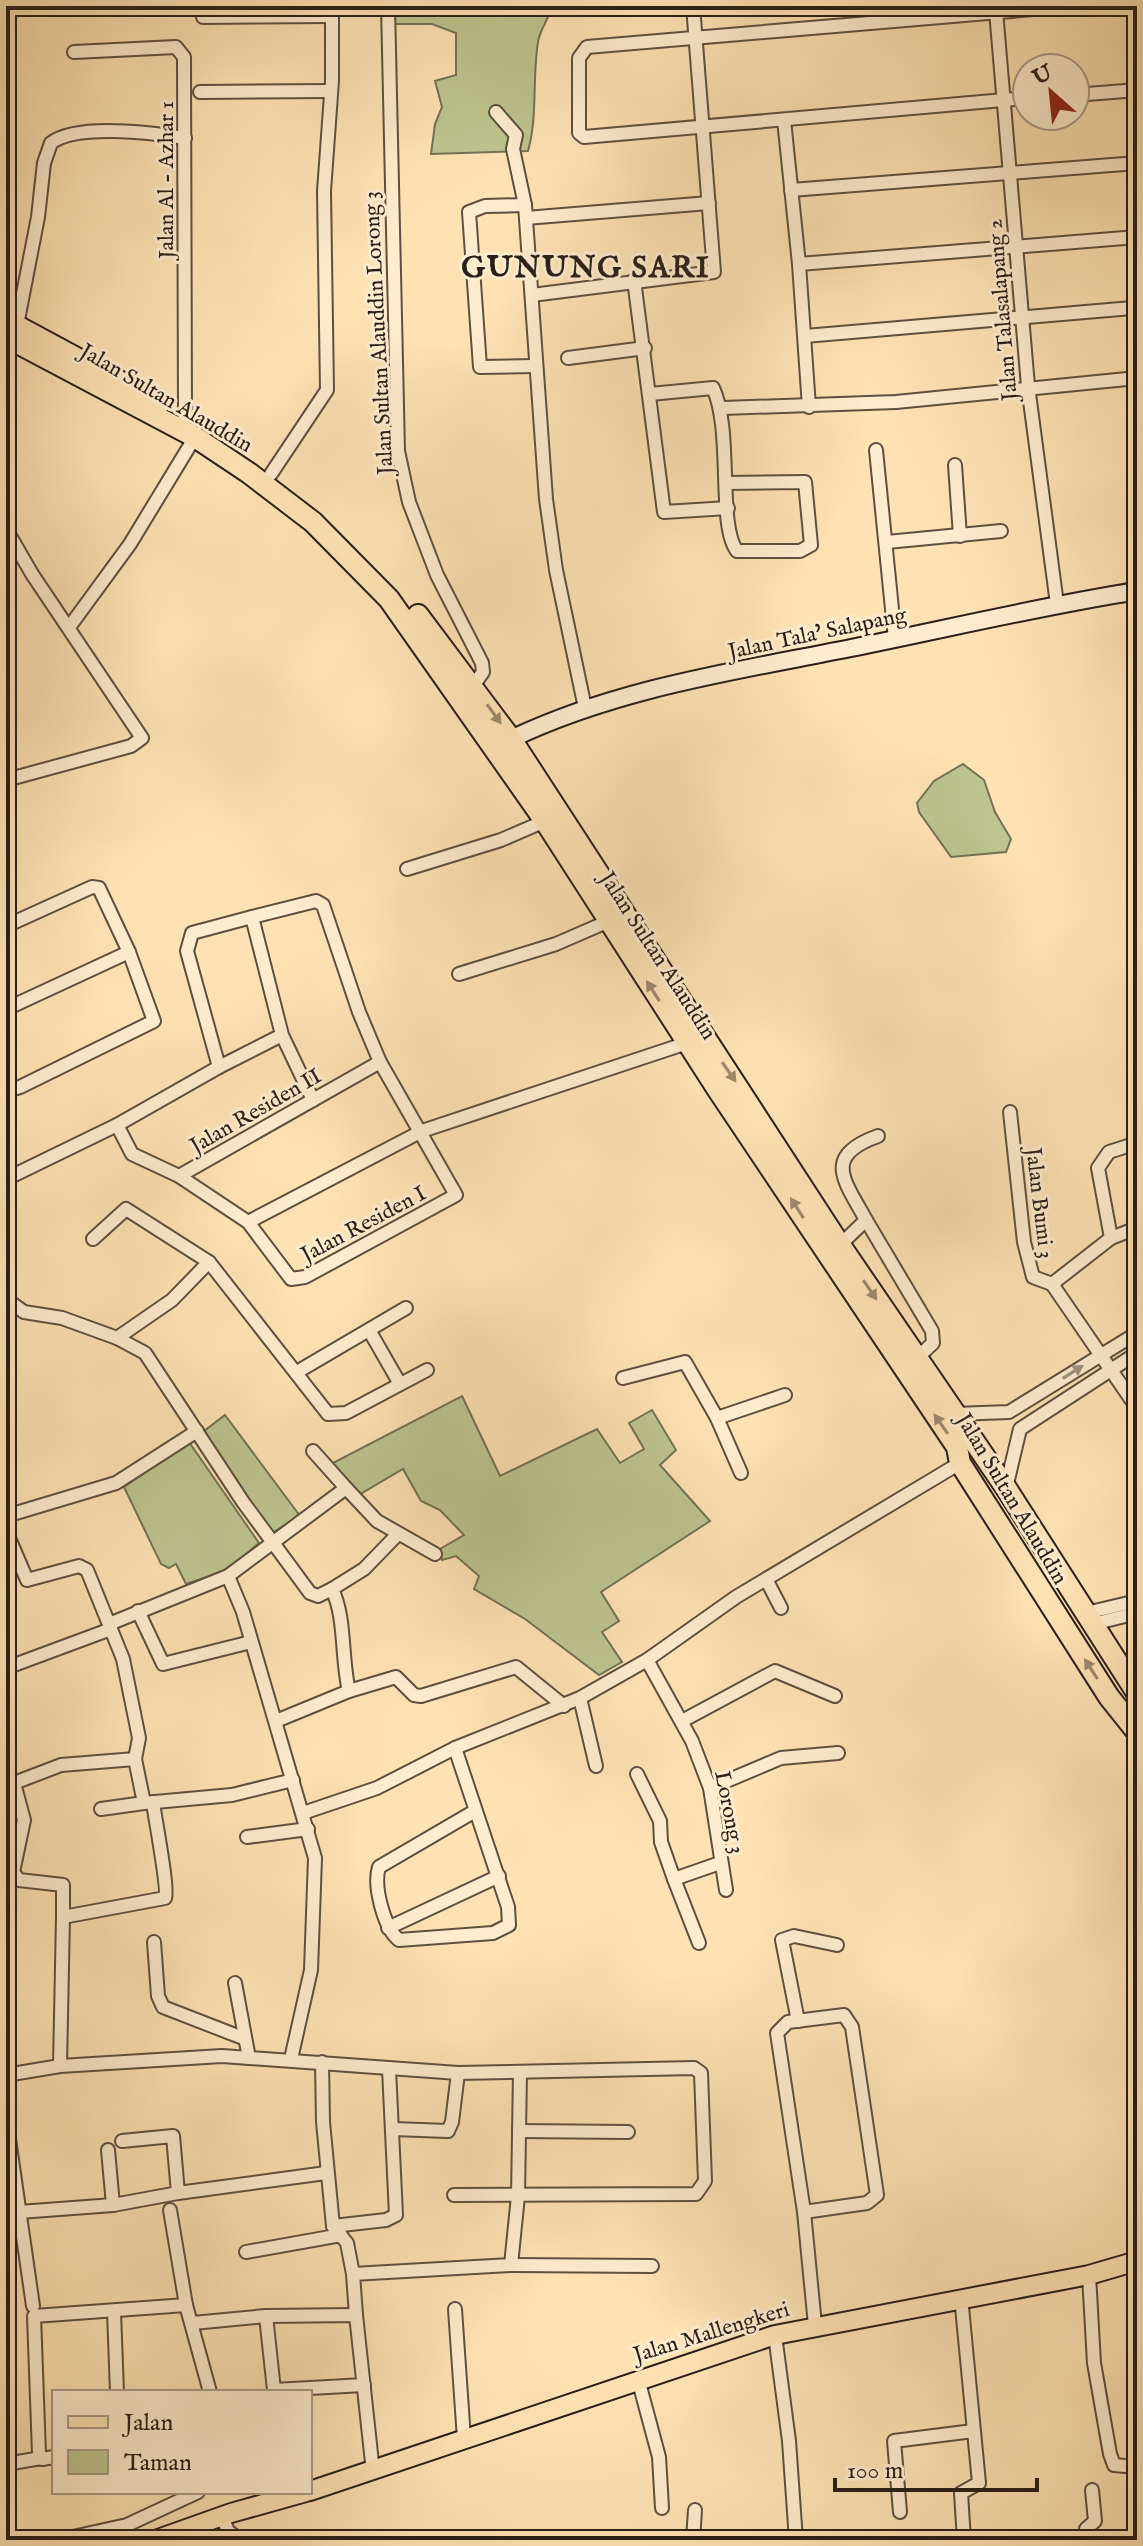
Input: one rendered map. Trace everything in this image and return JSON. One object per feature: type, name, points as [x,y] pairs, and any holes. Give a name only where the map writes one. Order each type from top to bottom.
[{"type":"highway","name":"Jalan Sultan Alauddin","points":[[10,327],[185,418],[271,474],[355,544],[416,623],[545,821],[609,921],[679,1046],[756,1127],[840,1245],[1006,1488],[1137,1693]]},
{"type":"highway","name":"Jalan Sultan Alauddin","points":[[10,327],[195,437],[313,522],[416,623],[473,686],[511,739],[957,1447],[960,1463],[1109,1697],[1137,1732]]},
{"type":"main road","name":"Jalan Tala' Salapang","points":[[511,739],[585,708],[684,681],[1057,604],[1137,591]]},
{"type":"main road","name":"Jalan Mallengkeri","points":[[312,2490],[373,2472],[638,2379],[775,2335],[961,2297],[1089,2275],[1137,2261]]},
{"type":"main road","name":"Jalan Mallengkeri","points":[[155,2540],[298,2494]]},
{"type":"street","name":"Jalan Sultan Alauddin Lorong 3","points":[[388,6],[398,451],[409,502],[437,575],[482,663],[483,672],[473,686]]},
{"type":"street","points":[[532,295],[714,272],[693,6]]},
{"type":"street","points":[[1011,99],[584,137],[579,133],[579,58],[585,48],[893,13],[1070,6]]},
{"type":"street","points":[[203,17],[332,11],[331,91],[324,191],[327,390],[271,474]]},
{"type":"street","name":"Jalan Talasalapang 2","points":[[996,11],[1028,386],[1057,604]]},
{"type":"street","name":"Jalan Al - Azhar 1","points":[[74,52],[176,47],[184,57],[185,418]]},
{"type":"street","points":[[1091,94],[1137,90]]},
{"type":"street","points":[[200,92],[331,91]]},
{"type":"street","points":[[496,112],[516,135],[513,149],[526,211],[548,514],[585,708]]},
{"type":"street","points":[[784,120],[799,264],[809,407]]},
{"type":"street","points":[[10,327],[38,217],[44,163],[51,143],[71,133],[152,133],[185,138]]},
{"type":"street","points":[[791,190],[1137,163]]},
{"type":"street","points":[[536,366],[480,367],[469,212],[485,206],[526,211],[709,203]]},
{"type":"street","points":[[799,264],[1137,237]]},
{"type":"street","points":[[634,280],[664,513],[728,508]]},
{"type":"street","points":[[805,336],[1132,308]]},
{"type":"street","points":[[568,358],[645,348]]},
{"type":"street","points":[[723,408],[809,407],[1137,378]]},
{"type":"street","points":[[650,394],[710,386],[723,408],[728,508],[733,545],[737,551],[800,551],[811,545],[805,482],[727,483]]},
{"type":"street","points":[[70,626],[130,544],[195,437]]},
{"type":"street","points":[[876,450],[895,639]]},
{"type":"street","points":[[955,465],[960,536]]},
{"type":"street","points":[[6,529],[32,574],[70,626],[142,738],[131,746],[6,780]]},
{"type":"street","points":[[887,542],[1001,531]]},
{"type":"street","points":[[407,869],[501,840],[545,821]]},
{"type":"street","points":[[6,926],[96,887],[103,892],[152,1011],[151,1024],[20,1087],[10,1090],[6,1087]]},
{"type":"street","points":[[219,1067],[187,942],[192,933],[316,901],[323,905],[359,1012],[380,1062],[422,1131]]},
{"type":"street","points":[[252,917],[282,1035],[313,1100]]},
{"type":"street","points":[[459,974],[556,944],[609,921]]},
{"type":"street","points":[[6,1009],[129,952]]},
{"type":"street","points":[[8,1178],[117,1125],[282,1035]]},
{"type":"street","points":[[248,1222],[422,1131],[679,1046]]},
{"type":"street","name":"Jalan Residen II","points":[[248,1222],[179,1176],[380,1062]]},
{"type":"street","name":"Jalan Bumi 3","points":[[1010,1112],[1027,1263],[1038,1281],[1052,1284],[1137,1408]]},
{"type":"street","points":[[117,1125],[132,1154],[179,1176]]},
{"type":"street","name":"Jalan Residen I","points":[[248,1222],[288,1277],[294,1280],[305,1277],[456,1195],[422,1131]]},
{"type":"street","points":[[878,1136],[854,1144],[842,1165],[842,1176],[932,1331],[932,1345],[917,1358]]},
{"type":"street","points":[[1111,1238],[1098,1168],[1109,1152],[1137,1143]]},
{"type":"street","points":[[93,1239],[126,1209],[209,1262],[297,1372],[319,1405],[334,1416],[427,1370]]},
{"type":"street","points":[[840,1245],[866,1220]]},
{"type":"street","name":"Jalan Bumi 3","points":[[1052,1284],[1111,1238],[1137,1228]]},
{"type":"street","points":[[117,1338],[172,1300],[209,1262]]},
{"type":"street","points":[[6,1299],[24,1312],[62,1318],[117,1338],[152,1360],[197,1431],[312,1595],[318,1596],[364,1569],[398,1534]]},
{"type":"street","points":[[297,1372],[406,1308]]},
{"type":"street","points":[[369,1330],[400,1384]]},
{"type":"street","points":[[955,1414],[1009,1412],[1137,1333]]},
{"type":"street","points":[[1006,1488],[1020,1429],[1137,1353]]},
{"type":"street","points":[[623,1378],[685,1362],[717,1418],[741,1473]]},
{"type":"street","points":[[717,1418],[785,1395]]},
{"type":"street","points":[[1009,1412],[1020,1429]]},
{"type":"street","points":[[6,1516],[116,1483],[197,1431]]},
{"type":"street","points":[[313,1451],[370,1516],[435,1554]]},
{"type":"street","points":[[303,1813],[377,1788],[455,1748],[580,1698],[647,1660],[766,1579],[960,1463]]},
{"type":"street","points":[[6,1668],[228,1576],[346,1488]]},
{"type":"street","points":[[6,1531],[27,1580],[74,1567],[85,1568],[123,1659],[139,1738],[135,1759],[149,1802],[168,1890],[165,1898],[63,1917]]},
{"type":"street","points":[[228,1576],[276,1721],[315,1858],[311,1970],[291,2059]]},
{"type":"street","points":[[766,1579],[781,1608]]},
{"type":"street","points":[[332,1589],[339,1609],[340,1648],[349,1691]]},
{"type":"street","points":[[1090,1618],[1137,1601]]},
{"type":"street","points":[[138,1611],[163,1664],[251,1642]]},
{"type":"street","points":[[1090,1618],[1137,1613]]},
{"type":"street","name":"Lorong 3","points":[[647,1660],[682,1721],[710,1788],[726,1890]]},
{"type":"street","points":[[276,1721],[349,1691],[396,1677],[419,1696],[516,1667],[564,1706]]},
{"type":"street","points":[[682,1721],[775,1671],[835,1696]]},
{"type":"street","points":[[580,1698],[596,1766]]},
{"type":"street","points":[[455,1748],[510,1915],[505,1930],[404,1942],[388,1928],[377,1878],[380,1865],[475,1811]]},
{"type":"street","points":[[710,1788],[781,1758],[838,1753]]},
{"type":"street","points":[[60,2066],[63,1885],[19,1880],[13,1872],[24,1820],[10,1780],[61,1765],[135,1759]]},
{"type":"street","points":[[637,1774],[660,1821],[661,1842],[699,1943]]},
{"type":"street","points":[[101,1809],[232,1795],[293,1780]]},
{"type":"street","points":[[247,1837],[308,1829]]},
{"type":"street","points":[[674,1879],[720,1863]]},
{"type":"street","points":[[388,1928],[499,1876]]},
{"type":"street","points":[[798,2021],[782,1940],[794,1936],[837,1945]]},
{"type":"street","points":[[154,1942],[158,1996],[163,2007],[243,2038]]},
{"type":"street","points":[[235,1983],[249,2058]]},
{"type":"street","points":[[804,2212],[867,2203],[877,2192],[849,2020],[842,2015],[784,2024],[777,2033],[804,2212],[815,2325]]},
{"type":"street","points":[[6,2075],[60,2066],[157,2058],[249,2058],[458,2073],[698,2069],[703,2077],[705,2181],[699,2192],[685,2196],[454,2195]]},
{"type":"street","points":[[322,2062],[326,2173],[337,2230],[347,2243],[353,2274],[373,2472]]},
{"type":"street","points":[[246,2252],[386,2220],[396,2215],[389,2069]]},
{"type":"street","points":[[511,2265],[518,2196],[520,2072]]},
{"type":"street","points":[[393,2129],[448,2131],[452,2122],[458,2073]]},
{"type":"street","points":[[6,2118],[33,2306]]},
{"type":"street","points":[[519,2131],[628,2132]]},
{"type":"street","points":[[122,2141],[173,2136],[178,2193]]},
{"type":"street","points":[[108,2150],[113,2205]]},
{"type":"street","points":[[6,2213],[113,2205],[326,2173]]},
{"type":"street","points":[[170,2210],[186,2305],[210,2390]]},
{"type":"street","points":[[353,2274],[511,2265],[652,2266]]},
{"type":"street","points":[[1089,2275],[1094,2363],[1110,2454],[1114,2465],[1137,2467]]},
{"type":"street","points":[[961,2297],[979,2483],[961,2493],[964,2540]]},
{"type":"street","points":[[6,2464],[47,2457],[34,2316],[186,2305]]},
{"type":"street","points":[[455,2309],[464,2439]]},
{"type":"street","points":[[114,2312],[117,2390]]},
{"type":"street","points":[[193,2323],[266,2316],[356,2315]]},
{"type":"street","points":[[266,2316],[274,2390],[364,2385]]},
{"type":"street","points":[[775,2335],[789,2441],[796,2540]]},
{"type":"street","points":[[638,2379],[659,2457],[662,2508]]},
{"type":"street","points":[[900,2512],[894,2441],[973,2431]]},
{"type":"street","points":[[1087,2540],[1086,2529],[1095,2521],[1092,2490]]},
{"type":"street","points":[[59,2540],[121,2534],[194,2494]]},
{"type":"street","points":[[693,2540],[695,2510]]},
{"type":"street","points":[[222,2517],[228,2531],[240,2540]]},
{"type":"green space","points":[[380,6],[552,6],[538,42],[533,124],[528,151],[431,154],[435,124],[442,107],[435,81],[456,75],[456,33],[432,24],[385,24]]},
{"type":"green space","points":[[963,764],[984,780],[995,812],[1011,839],[1006,852],[951,857],[919,812],[917,803],[934,781]]},
{"type":"green space","points":[[462,1396],[500,1476],[597,1429],[620,1463],[644,1449],[629,1423],[652,1410],[676,1450],[660,1465],[710,1521],[601,1592],[619,1621],[602,1632],[622,1662],[599,1675],[525,1619],[474,1589],[479,1576],[456,1556],[442,1560],[440,1549],[464,1535],[440,1510],[421,1501],[403,1469],[357,1496],[329,1465]]},
{"type":"green space","points":[[225,1415],[300,1516],[267,1536],[195,1438]]},
{"type":"green space","points":[[189,1442],[259,1543],[228,1570],[186,1584],[176,1564],[169,1568],[161,1564],[124,1487]]},
{"type":"district","name":"GUNUNG SARI","points":[[586,267]]}]
